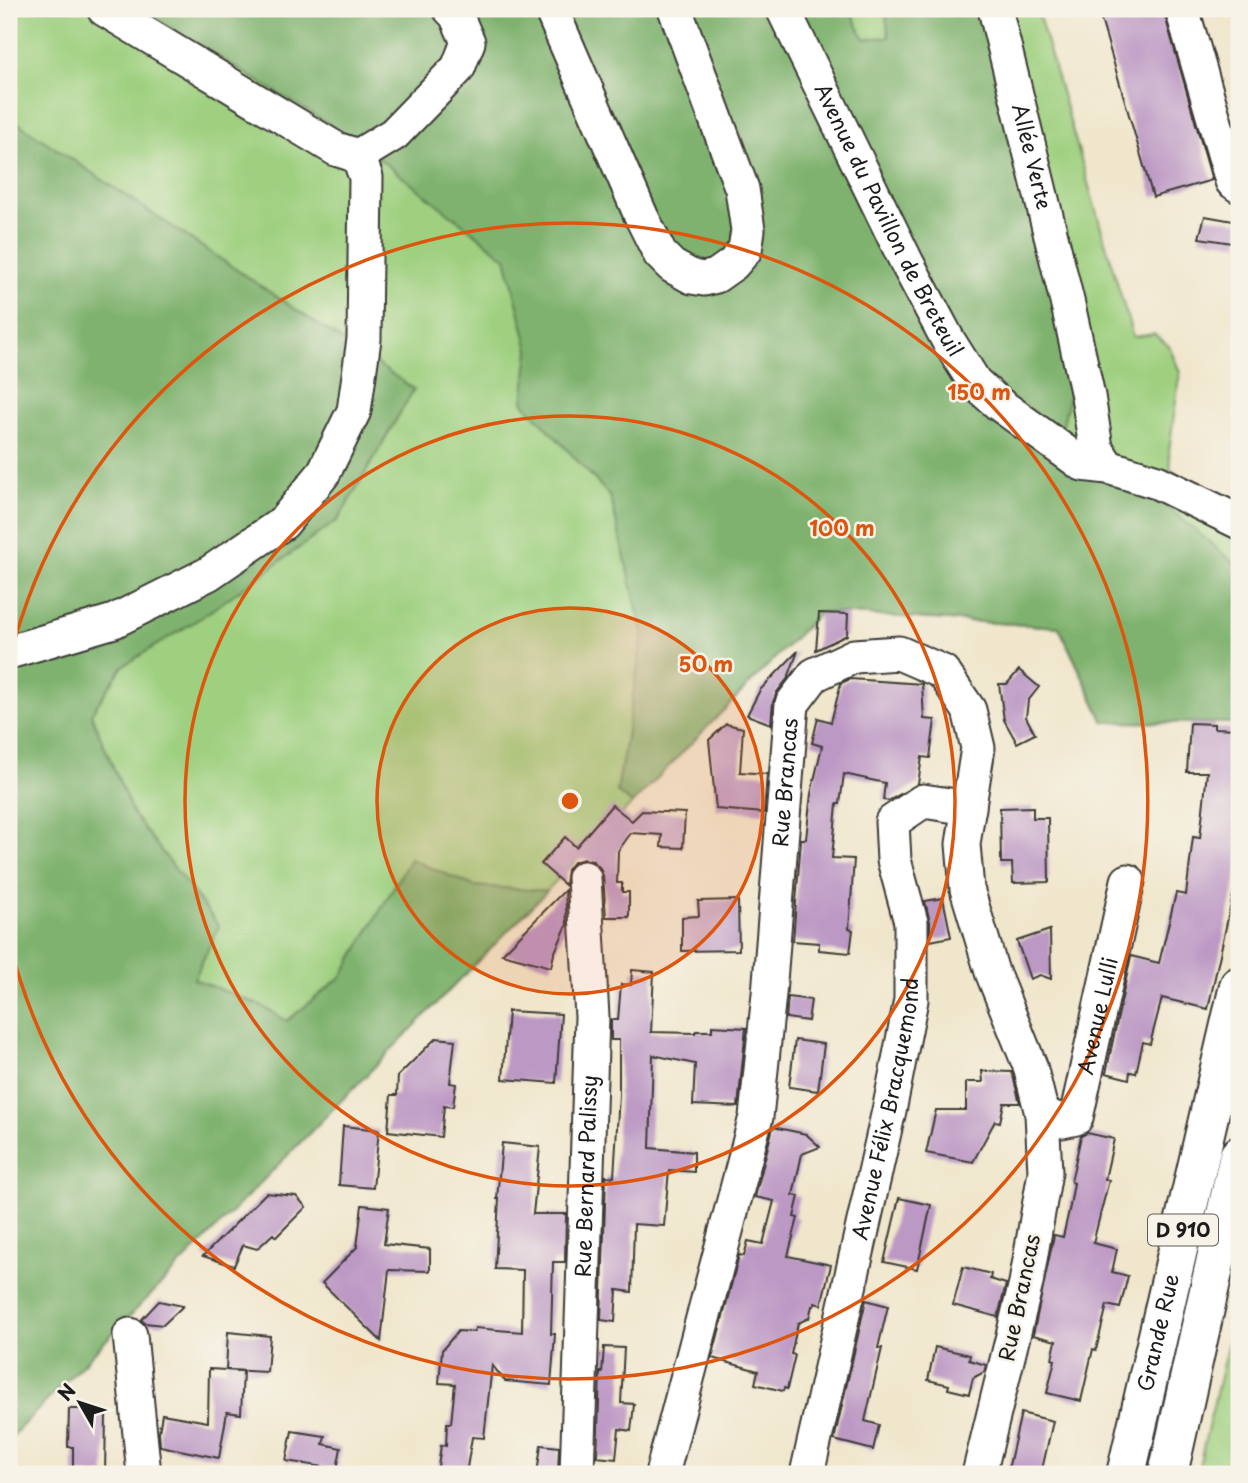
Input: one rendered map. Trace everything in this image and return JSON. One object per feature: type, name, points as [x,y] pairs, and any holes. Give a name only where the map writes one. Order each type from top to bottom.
[{"type":"main road","name":"Grande Rue","points":[[1126,1474],[1239,986]]},
{"type":"main road","name":"Grande Rue","points":[[1168,1474],[1239,1156]]},
{"type":"street","points":[[104,9],[336,149],[358,156],[394,134],[458,68],[468,42],[456,15],[450,9]]},
{"type":"street","points":[[551,9],[660,254],[672,266],[692,277],[704,279],[716,276],[733,264],[745,250],[748,230],[742,190],[675,9]]},
{"type":"street","name":"Avenue du Pavillon de Breteuil","points":[[783,9],[907,263],[962,364],[975,383],[1084,449]]},
{"type":"street","name":"Allée Verte","points":[[995,9],[1088,396],[1084,449]]},
{"type":"street","points":[[1182,9],[1232,181],[1239,186]]},
{"type":"street","points":[[9,652],[114,621],[208,574],[283,523],[323,474],[354,411],[363,339],[366,177],[358,156]]},
{"type":"street","points":[[1084,449],[1239,522]]},
{"type":"street","points":[[1200,504],[1239,546]]},
{"type":"street","name":"Rue Brancas","points":[[662,1474],[756,1117],[769,994],[792,704],[814,675],[855,656],[899,653],[943,672],[969,710],[978,748],[962,844],[967,889],[992,972],[1030,1066],[1042,1114],[1045,1172],[1026,1283],[979,1474]]},
{"type":"street","name":"Avenue Félix Bracquemond","points":[[807,1474],[890,1106],[911,1000],[911,922],[894,860],[892,822],[923,801],[969,807]]},
{"type":"street","name":"Rue Bernard Palissy","points":[[577,1474],[592,1017],[584,877]]},
{"type":"street","name":"Avenue Lulli","points":[[1042,1114],[1062,1121],[1076,1118],[1128,881]]},
{"type":"street","points":[[130,1335],[144,1474]]},
{"type":"green space","points":[[9,9],[1037,9],[1133,337],[1154,334],[1169,346],[1180,372],[1169,451],[1171,471],[1239,502],[1239,723],[1104,722],[1059,627],[820,612],[14,1434],[9,1443]]},
{"type":"green space","points":[[139,9],[850,9],[864,39],[889,37],[885,9],[984,9],[1073,380],[1056,455],[1159,500],[1239,567],[1239,723],[1104,722],[1059,627],[820,612],[632,804],[617,792],[643,633],[610,496],[523,402],[529,350],[506,258],[354,139]]},
{"type":"green space","points":[[9,117],[414,389],[338,520],[202,617],[123,666],[91,714],[133,814],[219,926],[194,979],[262,1006],[287,1021],[342,976],[410,859],[474,886],[547,891],[14,1434],[9,1443]]},
{"type":"green space","points":[[1239,1296],[1239,1474],[1197,1474]]},
{"type":"building","points":[[1098,9],[1163,9],[1212,180],[1153,197]]},
{"type":"building","points":[[1205,216],[1239,222],[1239,244],[1199,238]]},
{"type":"building","points":[[819,613],[848,614],[847,635],[816,650]]},
{"type":"building","points":[[798,651],[788,678],[773,702],[771,724],[747,715],[760,690]]},
{"type":"building","points":[[1019,670],[1039,687],[1028,701],[1026,717],[1035,734],[1017,743],[1004,720],[999,684],[1007,684]]},
{"type":"building","points":[[850,679],[922,684],[924,719],[935,720],[930,758],[922,757],[918,784],[888,801],[883,800],[885,783],[844,774],[840,804],[837,804],[832,858],[854,859],[850,953],[819,950],[819,943],[793,941],[801,839],[806,839],[811,794],[822,746],[812,743],[818,718],[831,722],[841,683]]},
{"type":"building","points":[[1190,723],[1239,729],[1239,860],[1208,1009],[1162,998],[1150,1044],[1143,1042],[1136,1073],[1130,1072],[1129,1079],[1106,1073],[1131,956],[1159,963],[1176,893],[1186,895],[1193,837],[1200,838],[1207,772],[1187,772]]},
{"type":"building","points":[[726,724],[743,728],[740,772],[767,774],[764,813],[716,809],[709,740]]},
{"type":"building","points":[[612,805],[632,821],[642,811],[685,813],[683,848],[661,847],[662,835],[631,833],[618,851],[617,883],[622,883],[622,892],[629,892],[629,917],[606,917],[603,876],[593,861],[584,859],[573,862],[567,870],[565,885],[541,864],[565,837],[576,847]]},
{"type":"building","points":[[1033,807],[1033,818],[1048,818],[1049,882],[1013,883],[1012,863],[1001,863],[1000,808]]},
{"type":"building","points":[[565,890],[567,925],[551,967],[502,954]]},
{"type":"building","points":[[943,898],[951,937],[930,941],[930,922],[925,901]]},
{"type":"building","points":[[738,900],[739,950],[682,951],[682,917],[699,916],[698,901]]},
{"type":"building","points":[[1050,930],[1051,979],[1040,975],[1030,979],[1017,941]]},
{"type":"building","points":[[632,970],[654,972],[651,1032],[695,1033],[712,1031],[712,1026],[746,1028],[738,1107],[693,1105],[695,1064],[653,1055],[650,1148],[694,1152],[694,1172],[669,1170],[664,1226],[634,1224],[632,1292],[617,1290],[615,1322],[601,1320],[606,1176],[614,1177],[619,1095],[619,1040],[611,1040],[611,1020],[618,1020],[621,984],[631,985]]},
{"type":"building","points":[[788,997],[811,1000],[808,1021],[786,1018]]},
{"type":"building","points":[[508,1011],[561,1014],[556,1083],[503,1079]]},
{"type":"building","points":[[436,1038],[455,1040],[450,1083],[456,1084],[453,1107],[444,1106],[441,1137],[388,1131],[391,1095],[397,1095],[398,1076]]},
{"type":"building","points":[[795,1040],[824,1044],[818,1091],[789,1087]]},
{"type":"building","points":[[982,1071],[1012,1072],[1020,1103],[1004,1103],[1000,1122],[995,1121],[973,1162],[926,1153],[936,1110],[966,1110],[966,1082],[983,1082]]},
{"type":"building","points":[[343,1126],[379,1130],[373,1188],[339,1185]]},
{"type":"building","points":[[773,1127],[806,1134],[820,1147],[802,1154],[793,1195],[799,1196],[794,1217],[798,1218],[788,1256],[831,1265],[821,1305],[815,1303],[809,1318],[798,1323],[791,1354],[795,1355],[787,1389],[784,1388],[783,1391],[755,1384],[758,1371],[712,1358],[739,1255],[744,1256],[748,1241],[763,1244],[774,1201],[755,1197]]},
{"type":"building","points":[[1087,1133],[1114,1139],[1105,1179],[1109,1180],[1093,1243],[1117,1249],[1112,1272],[1128,1276],[1120,1308],[1107,1305],[1081,1401],[1047,1393],[1055,1360],[1052,1359],[1056,1341],[1033,1335],[1054,1235],[1063,1237],[1081,1136]]},
{"type":"building","points":[[502,1143],[540,1147],[533,1214],[566,1214],[565,1262],[553,1262],[551,1334],[555,1334],[551,1385],[505,1381],[492,1365],[484,1438],[472,1437],[466,1474],[437,1474],[441,1445],[446,1446],[447,1423],[451,1423],[455,1384],[439,1383],[442,1350],[458,1331],[474,1332],[475,1328],[522,1332],[523,1270],[495,1269]]},
{"type":"building","points":[[266,1193],[296,1196],[306,1207],[276,1237],[273,1234],[257,1249],[243,1245],[234,1266],[203,1256]]},
{"type":"building","points":[[899,1198],[931,1205],[917,1269],[884,1262]]},
{"type":"building","points":[[362,1205],[389,1208],[384,1244],[430,1249],[430,1271],[389,1270],[381,1341],[322,1283],[357,1247]]},
{"type":"building","points":[[963,1267],[991,1274],[990,1279],[1006,1284],[998,1317],[953,1305]]},
{"type":"building","points":[[866,1300],[888,1306],[878,1348],[882,1348],[865,1421],[879,1425],[873,1450],[834,1440]]},
{"type":"building","points":[[159,1301],[183,1306],[163,1325],[141,1320]]},
{"type":"building","points":[[228,1332],[270,1336],[267,1372],[226,1370]]},
{"type":"building","points":[[604,1347],[624,1348],[621,1403],[634,1404],[631,1431],[619,1429],[616,1459],[597,1457],[600,1372],[602,1373]]},
{"type":"building","points":[[935,1347],[970,1355],[969,1360],[986,1365],[984,1372],[973,1378],[969,1394],[928,1380]]},
{"type":"building","points":[[209,1369],[243,1371],[241,1414],[227,1412],[219,1458],[160,1446],[162,1414],[208,1422]]},
{"type":"building","points":[[69,1409],[98,1409],[98,1414],[106,1414],[105,1474],[73,1474],[73,1447],[68,1447]]},
{"type":"building","points":[[1021,1413],[1053,1421],[1041,1474],[1007,1474]]},
{"type":"building","points":[[292,1431],[325,1436],[323,1444],[341,1448],[337,1469],[286,1461]]},
{"type":"building","points":[[541,1445],[559,1447],[558,1474],[537,1474]]}]
